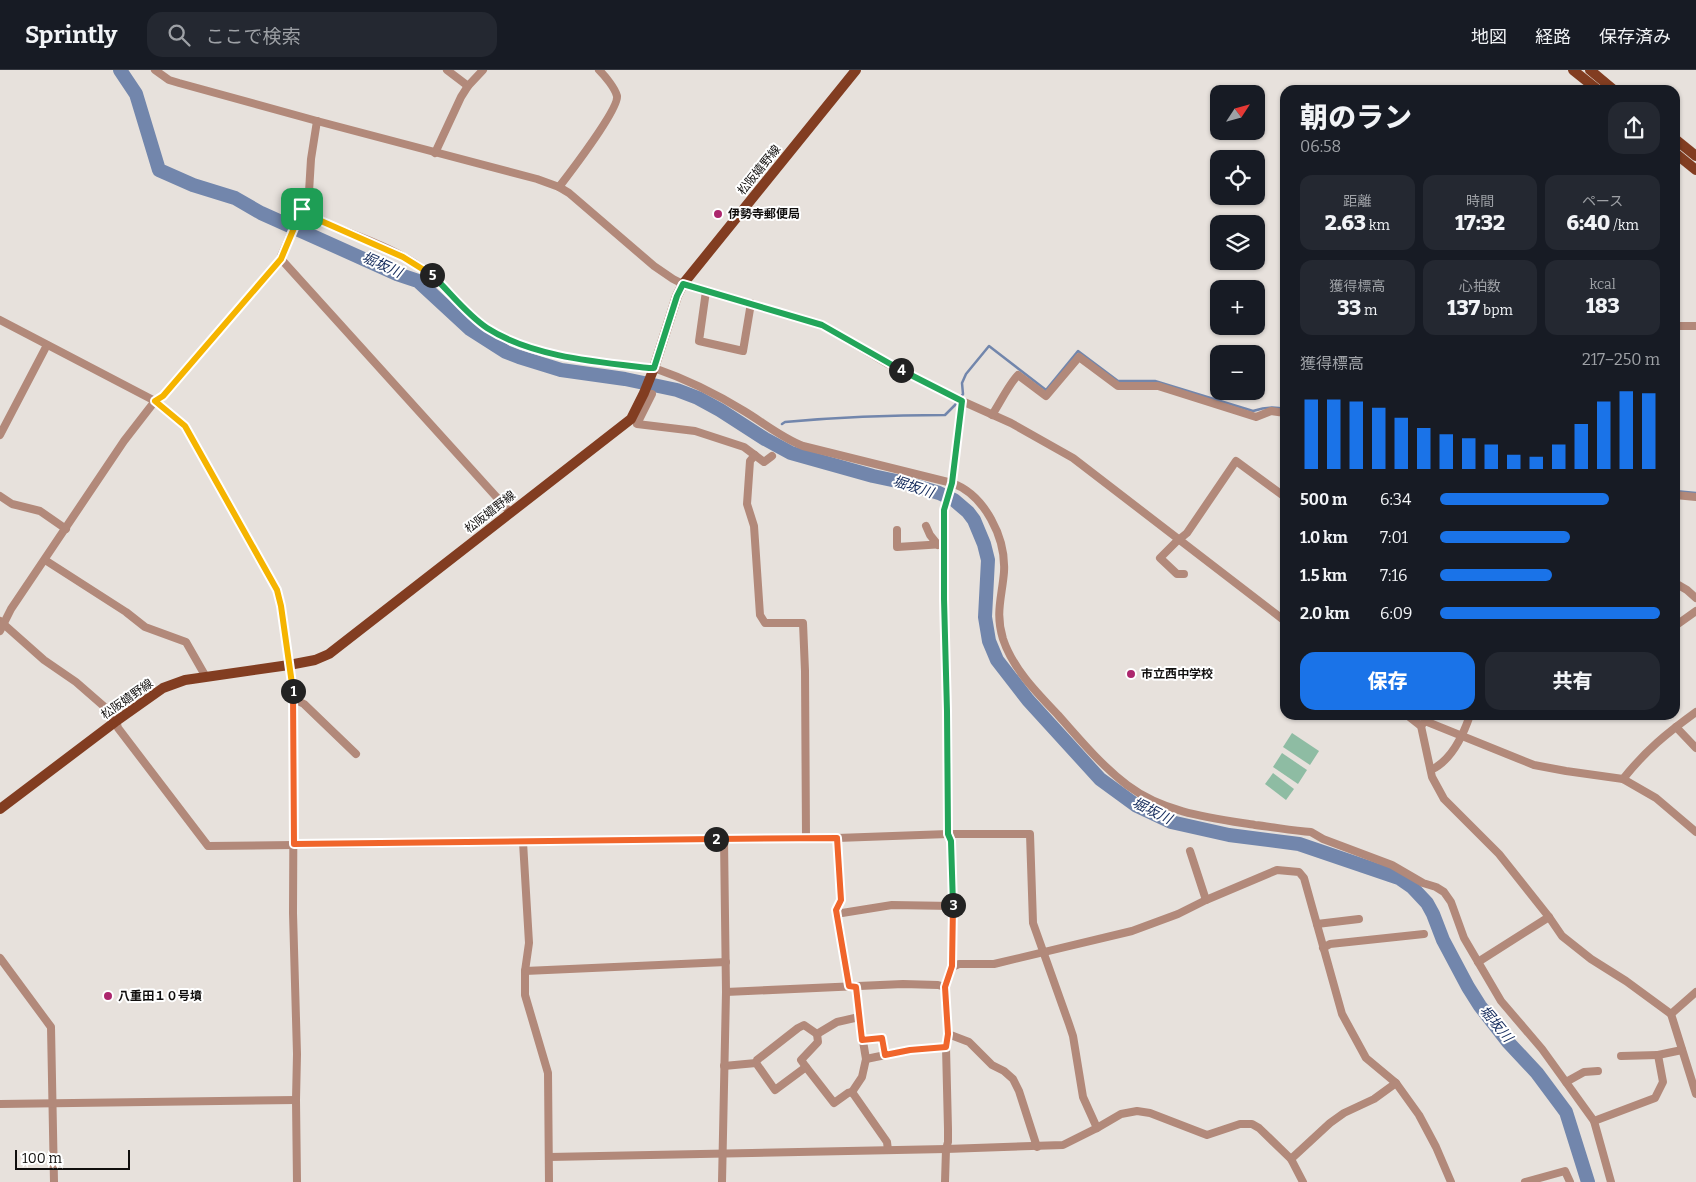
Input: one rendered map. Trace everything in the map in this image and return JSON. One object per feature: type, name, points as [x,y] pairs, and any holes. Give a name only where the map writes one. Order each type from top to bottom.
[{"type":"main road","name":"松阪嬉野線","points":[[0,809],[163,688],[186,680],[290,666],[315,660],[329,654],[631,419],[654,368],[677,296],[683,284],[856,70]]},
{"type":"main road","points":[[1573,70],[1592,85]]},
{"type":"main road","points":[[1590,70],[1608,85]]},
{"type":"main road","points":[[1680,143],[1696,156]]},
{"type":"main road","points":[[1680,157],[1696,170]]},
{"type":"street","points":[[155,70],[174,81],[537,179],[559,187],[582,203],[654,266],[683,284],[822,325],[888,364],[960,400],[1010,422],[1073,458],[1280,617]]},
{"type":"street","points":[[448,70],[468,86]]},
{"type":"street","points":[[436,153],[452,115],[468,86],[483,70]]},
{"type":"street","points":[[559,187],[606,122],[617,100],[615,92],[600,70]]},
{"type":"street","points":[[0,631],[3,628],[2,621],[124,441],[155,401],[163,396],[281,259],[309,192],[311,159],[317,121]]},
{"type":"street","points":[[301,211],[413,262],[441,283],[478,321],[493,332],[514,342],[545,352],[586,360],[654,368],[704,388],[743,410],[790,441],[965,489],[979,502],[990,519],[999,541],[1004,571],[999,601],[1000,626],[1010,654],[1019,670],[1037,692],[1104,766],[1136,792],[1167,807],[1223,820],[1311,832],[1323,839],[1392,866],[1423,883],[1436,886],[1444,892],[1451,902],[1464,938],[1501,1002],[1542,1049],[1594,1121],[1611,1182]]},
{"type":"street","points":[[281,259],[510,512]]},
{"type":"street","points":[[706,291],[699,341],[743,351],[751,303]]},
{"type":"street","points":[[0,320],[155,401],[185,426],[277,590],[294,699],[297,1182]]},
{"type":"street","points":[[1680,326],[1696,326]]},
{"type":"street","points":[[0,434],[47,345]]},
{"type":"street","points":[[992,415],[1018,375],[1046,396],[1079,357],[1118,386],[1158,386],[1256,417],[1271,411],[1280,412]]},
{"type":"street","points":[[644,393],[652,394],[637,424],[695,430],[744,447],[764,462],[772,456]]},
{"type":"street","points":[[945,1182],[948,1142],[946,1047],[948,1034],[945,987],[952,966],[953,906],[951,841],[948,834],[947,711],[941,545],[944,510],[951,485],[960,400]]},
{"type":"street","points":[[755,455],[750,461],[747,504],[754,526],[760,615],[765,623],[802,623],[805,671],[806,837]]},
{"type":"street","points":[[1184,574],[1177,574],[1160,558],[1187,533],[1236,461],[1280,493]]},
{"type":"street","points":[[1680,495],[1696,497]]},
{"type":"street","points":[[0,496],[12,504],[40,512],[66,529]]},
{"type":"street","points":[[926,526],[930,536],[941,545]]},
{"type":"street","points":[[896,530],[897,547],[941,545]]},
{"type":"street","points":[[45,560],[126,612],[145,627],[186,642],[206,677]]},
{"type":"street","points":[[1680,586],[1696,598]]},
{"type":"street","points":[[1680,622],[1696,611]]},
{"type":"street","points":[[2,621],[44,660],[76,682],[115,716],[118,728],[208,846],[1030,834],[1033,923],[1072,1036],[1083,1098],[1097,1128]]},
{"type":"street","points":[[294,699],[304,704],[356,754]]},
{"type":"street","points":[[1623,779],[1640,758],[1676,726],[1696,712]]},
{"type":"street","points":[[1413,720],[1421,726],[1432,777],[1444,799],[1499,854],[1550,917],[1562,936],[1591,959],[1626,981],[1670,1014],[1696,1094]]},
{"type":"street","points":[[1430,770],[1443,762],[1463,735],[1468,720]]},
{"type":"street","points":[[1421,726],[1425,721],[1534,765],[1623,779],[1656,798],[1696,832]]},
{"type":"street","points":[[1676,726],[1696,748]]},
{"type":"street","points":[[756,1063],[757,1060],[804,1025],[817,1034],[818,1042],[800,1060],[834,1103],[852,1092],[862,1077],[866,1059],[853,986],[836,910],[841,900],[837,838]]},
{"type":"street","points":[[722,1182],[726,992],[724,839]]},
{"type":"street","points":[[523,842],[529,943],[525,971],[525,994],[548,1073],[549,1182]]},
{"type":"street","points":[[1190,851],[1206,900]]},
{"type":"street","points":[[952,966],[959,964],[994,964],[1132,931],[1178,914],[1277,870],[1299,872],[1304,878],[1342,1014],[1366,1058],[1396,1083],[1420,1115],[1451,1182]]},
{"type":"street","points":[[836,910],[842,913],[892,905],[953,906]]},
{"type":"street","points":[[1478,962],[1550,917]]},
{"type":"street","points":[[1317,924],[1359,919]]},
{"type":"street","points":[[1324,948],[1330,944],[1424,934]]},
{"type":"street","points":[[0,958],[50,1027],[54,1182]]},
{"type":"street","points":[[525,971],[726,962]]},
{"type":"street","points":[[726,992],[903,984],[945,987]]},
{"type":"street","points":[[1670,1014],[1696,992]]},
{"type":"street","points":[[817,1034],[837,1022],[859,1016]]},
{"type":"street","points":[[948,1034],[969,1042],[992,1065],[1004,1071],[1013,1079],[1019,1091],[1037,1147]]},
{"type":"street","points":[[862,1040],[882,1038],[885,1055]]},
{"type":"street","points":[[866,1059],[910,1050],[946,1047]]},
{"type":"street","points":[[1621,1056],[1658,1055],[1682,1050]]},
{"type":"street","points":[[1594,1121],[1655,1098],[1663,1082],[1658,1055]]},
{"type":"street","points":[[724,1066],[756,1063]]},
{"type":"street","points":[[756,1063],[775,1090],[806,1067]]},
{"type":"street","points":[[1566,1082],[1584,1072],[1598,1071]]},
{"type":"street","points":[[1291,1159],[1330,1122],[1374,1099],[1396,1083]]},
{"type":"street","points":[[852,1092],[887,1142],[888,1150]]},
{"type":"street","points":[[0,1104],[296,1100]]},
{"type":"street","points":[[549,1157],[1063,1145],[1121,1114],[1137,1111],[1150,1113],[1207,1135],[1248,1123],[1259,1128],[1291,1159],[1303,1182]]},
{"type":"street","points":[[1525,1182],[1565,1171],[1570,1182]]},
{"type":"green space","points":[[1292,733],[1319,751],[1310,765],[1283,747]]},
{"type":"green space","points":[[1282,753],[1307,770],[1298,784],[1273,767]]},
{"type":"green space","points":[[1273,773],[1294,789],[1286,800],[1265,784]]},
{"type":"waterway","name":"堀坂川","points":[[120,70],[136,94],[159,170],[193,185],[235,198],[261,213],[397,274],[418,281],[470,329],[506,352],[561,370],[625,379],[677,390],[698,398],[720,410],[791,453],[873,476],[906,483],[939,493],[954,500],[974,520],[984,544],[988,560],[985,617],[989,641],[997,660],[1028,700],[1100,779],[1137,806],[1171,822],[1229,835],[1299,844],[1399,878],[1412,887],[1427,903],[1443,940],[1480,1006],[1508,1042],[1537,1073],[1566,1112],[1588,1182]]},
{"type":"waterway","points":[[782,424],[785,422],[845,418],[945,415],[963,394],[962,383],[966,374],[989,346],[1046,390],[1078,351],[1118,381],[1155,381],[1253,411],[1269,407],[1280,408]]},
{"type":"waterway","points":[[1680,491],[1696,493]]},
{"type":"place","name":"伊勢寺郵便局","points":[[718,214]]},
{"type":"place","name":"市立西中学校","points":[[1131,674]]},
{"type":"place","name":"八重田１０号墳","points":[[108,996]]},
{"type":"route","points":[[302,209],[324,223],[413,262],[441,283],[486,328],[514,342],[545,352],[596,362],[654,368],[677,296],[683,284],[822,325],[888,364],[962,401],[952,483],[944,510],[948,834],[951,841],[953,925],[952,966],[945,987],[948,1034],[946,1047],[910,1050],[885,1055],[882,1038],[862,1040],[856,987],[849,986],[836,910],[841,900],[837,838],[294,844],[294,699],[277,590],[185,426],[155,401],[163,396],[281,259],[302,209]]}]
